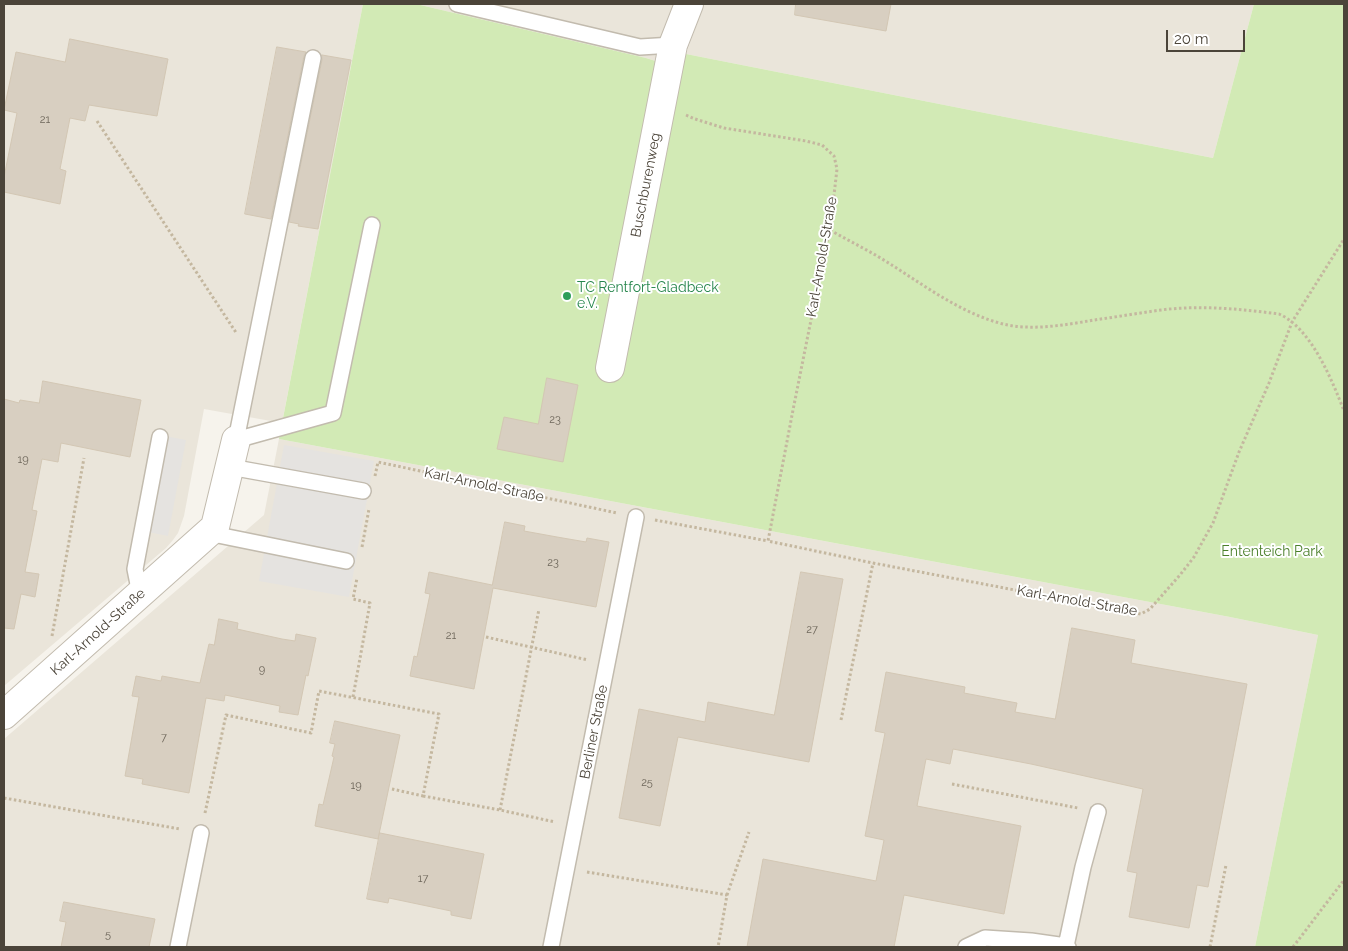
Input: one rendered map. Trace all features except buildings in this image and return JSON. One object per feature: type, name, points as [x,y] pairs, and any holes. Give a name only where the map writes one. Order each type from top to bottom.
[{"type":"street","name":"Buschburenweg","points":[[610,368],[663,95],[674,45],[689,4]]},
{"type":"street","name":"Karl-Arnold-Straße","points":[[4,715],[215,527],[236,440]]},
{"type":"lane","points":[[456,4],[640,47],[674,45]]},
{"type":"lane","points":[[312,58],[236,440],[333,413],[372,225]]},
{"type":"lane","points":[[140,594],[136,569],[160,437]]},
{"type":"lane","points":[[230,467],[366,496]]},
{"type":"lane","name":"Berliner Straße","points":[[551,947],[636,517]]},
{"type":"lane","points":[[208,533],[346,561]]},
{"type":"lane","points":[[966,947],[985,938],[1067,946],[1083,867],[1098,812]]},
{"type":"lane","points":[[178,947],[201,833]]},
{"type":"path","name":"Karl-Arnold-Straße","points":[[663,95],[678,111],[709,124],[724,128],[806,140],[822,145],[834,156],[837,169],[830,230],[798,382],[768,541]]},
{"type":"path","points":[[97,121],[252,357]]},
{"type":"path","points":[[830,230],[886,262],[929,290],[982,317],[1005,324],[1028,327],[1053,326],[1164,310],[1224,309],[1279,314],[1292,322],[1304,334],[1317,353],[1344,411]]},
{"type":"path","name":"Karl-Arnold-Straße","points":[[375,477],[378,462],[636,517],[1141,614],[1150,609],[1180,575],[1194,557],[1213,523],[1239,452],[1269,383],[1292,322],[1344,239]]},
{"type":"path","points":[[44,681],[84,458]]},
{"type":"path","points":[[361,554],[366,496]]},
{"type":"path","points":[[841,720],[873,564]]},
{"type":"path","points":[[353,697],[370,603],[353,599],[358,572]]},
{"type":"path","points":[[500,810],[539,609]]},
{"type":"path","points":[[486,638],[607,664]]},
{"type":"path","points":[[4,798],[201,833],[226,715],[311,733],[320,690],[439,714],[423,796]]},
{"type":"path","points":[[952,784],[1098,812]]},
{"type":"path","points":[[392,789],[575,826]]},
{"type":"path","points":[[718,947],[728,895],[749,832]]},
{"type":"path","points":[[1210,947],[1226,865]]},
{"type":"path","points":[[567,868],[728,895]]},
{"type":"path","points":[[1293,947],[1344,880]]},
{"type":"shaded area","points":[[4,4],[363,4],[282,423],[204,409],[184,516],[178,533],[173,540],[4,686]]},
{"type":"shaded area","points":[[416,4],[681,4],[659,62]]},
{"type":"shaded area","points":[[704,4],[1254,4],[1213,158],[686,54]]},
{"type":"shaded area","points":[[165,436],[186,440],[168,536],[148,532]]},
{"type":"shaded area","points":[[279,439],[1318,635],[1255,947],[4,947],[4,739],[264,515]]},
{"type":"shaded area","points":[[284,445],[374,461],[349,597],[259,581]]},
{"type":"green space","name":"Ententeich Park","points":[[363,4],[416,4],[646,58],[681,69],[686,54],[1213,158],[1254,4],[1344,4],[1344,947],[1255,947],[1318,635],[279,439]]},
{"type":"place","name":"TC Rentfort-Gladbeck e.V.","points":[[567,296]]}]
